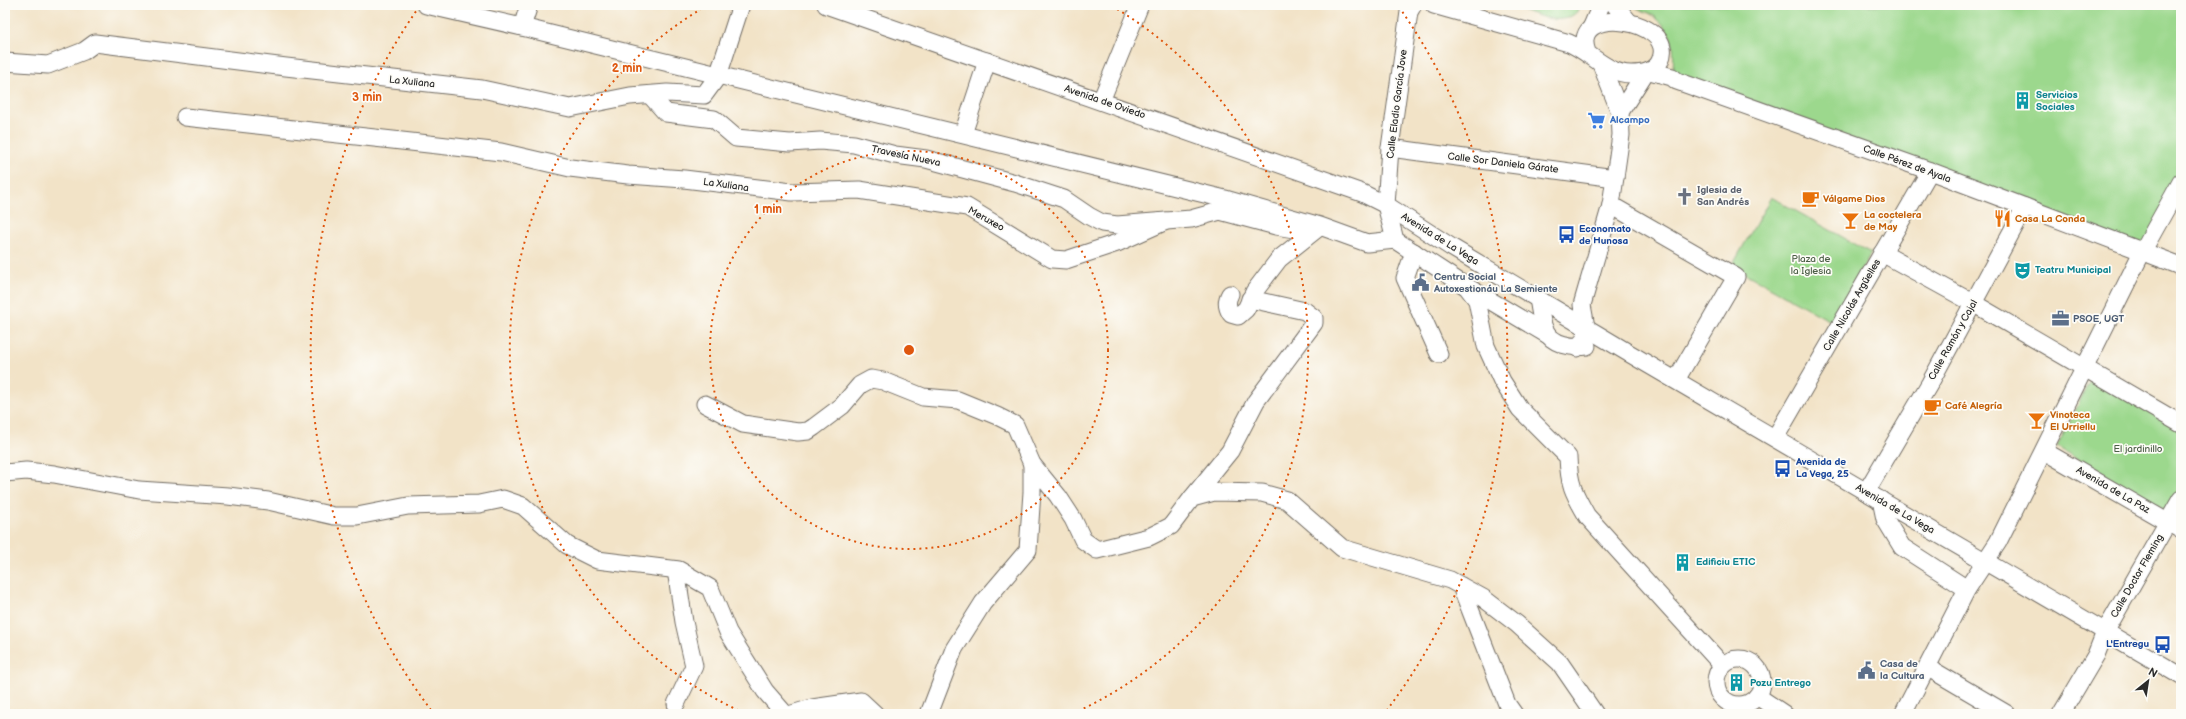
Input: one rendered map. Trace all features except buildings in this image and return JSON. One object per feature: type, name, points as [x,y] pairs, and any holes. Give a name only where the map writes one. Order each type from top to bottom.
[{"type":"street","points":[[426,5],[963,134],[1225,199],[1316,229],[1366,243],[1395,240],[1467,287],[1548,335],[1558,343],[1577,348],[1610,342]]},
{"type":"street","points":[[522,27],[529,5]]},
{"type":"street","points":[[718,76],[742,5]]},
{"type":"street","name":"Avenida de Oviedo","points":[[826,5],[1362,193],[1384,204]]},
{"type":"street","points":[[1101,101],[1140,5]]},
{"type":"street","name":"Calle Eladio García Jove","points":[[1395,240],[1384,204],[1390,148],[1409,12],[1413,5]]},
{"type":"street","points":[[1434,5],[1583,40],[1601,64],[1620,112],[1621,135],[1611,205],[1582,305],[1586,327],[1585,339],[1577,348]]},
{"type":"street","points":[[1583,40],[1601,5]]},
{"type":"street","points":[[1615,5],[1629,22]]},
{"type":"street","points":[[1583,40],[1610,21],[1629,22],[1651,33],[1660,43],[1662,56],[1672,77]]},
{"type":"street","name":"La Xuliana","points":[[5,62],[48,65],[84,51],[95,43],[482,89],[570,108],[630,96],[704,95],[718,76]]},
{"type":"street","points":[[1601,64],[1628,74],[1647,72],[1656,68],[1662,56]]},
{"type":"street","points":[[963,134],[987,61]]},
{"type":"street","points":[[1620,112],[1647,72]]},
{"type":"street","name":"Calle Pérez de Ayala","points":[[1647,72],[1672,77],[1678,81],[1930,171],[2181,266]]},
{"type":"street","name":"Travesía Nueva","points":[[650,95],[666,112],[714,119],[736,138],[790,143],[820,141],[854,144],[895,155],[926,159],[1016,183],[1064,199],[1102,223],[1118,225],[1191,219],[1220,211],[1276,226],[1316,229]]},
{"type":"street","name":"La Xuliana","points":[[185,117],[501,152],[570,168],[684,179],[792,192]]},
{"type":"street","name":"Calle Sor Daniela Gárate","points":[[1390,148],[1615,178]]},
{"type":"street","name":"Calle Nicolás Argüelles","points":[[1775,438],[1930,171]]},
{"type":"street","points":[[1903,714],[1967,589],[1998,542],[2142,252],[2181,182]]},
{"type":"street","name":"Meruxeo","points":[[792,192],[859,190],[967,207],[1052,259],[1066,260],[1117,243],[1166,221]]},
{"type":"street","name":"Avenida de La Vega","points":[[1384,204],[1451,247],[1610,342],[2181,676]]},
{"type":"street","points":[[1611,205],[1736,276],[1676,380]]},
{"type":"street","name":"Calle Ramón y Cajal","points":[[1866,492],[1930,383],[2025,207]]},
{"type":"street","points":[[1230,294],[1227,300],[1231,314],[1238,316],[1246,308],[1279,259],[1316,229]]},
{"type":"street","points":[[1414,252],[1405,278],[1439,354]]},
{"type":"street","points":[[1882,253],[2086,367],[2181,424]]},
{"type":"street","points":[[1467,287],[1476,300],[1486,346],[1502,381],[1520,409],[1568,457],[1569,481],[1574,494],[1587,516],[1723,666]]},
{"type":"street","points":[[1538,299],[1544,330],[1548,335]]},
{"type":"street","points":[[705,404],[743,424],[808,431],[842,406],[860,384],[871,379],[883,381],[923,397],[958,400],[1015,425],[1032,464],[1058,496],[1073,519],[1083,540],[1097,550],[1149,537],[1171,526],[1230,451],[1256,402],[1314,323],[1314,318],[1305,311],[1250,300]]},
{"type":"street","name":"Avenida de La Paz","points":[[2044,451],[2174,526]]},
{"type":"street","points":[[929,714],[954,649],[983,604],[1028,550],[1032,492],[1032,464]]},
{"type":"street","points":[[5,473],[26,471],[54,474],[138,490],[228,496],[268,501],[334,516],[357,516],[408,506],[479,504],[503,499],[523,506],[567,545],[597,560],[676,570],[710,588],[728,632],[765,691],[785,714]]},
{"type":"street","points":[[1192,498],[1214,492],[1262,493],[1287,500],[1342,548],[1450,580],[1483,598],[1516,624],[1560,663],[1595,714]]},
{"type":"street","name":"Calle Doctor Fleming","points":[[2061,714],[2096,655],[2105,632],[2174,526],[2181,499]]},
{"type":"street","points":[[1881,500],[1885,519],[1902,547],[1967,589]]},
{"type":"street","points":[[676,570],[684,622],[694,666],[676,704]]},
{"type":"street","points":[[1461,586],[1507,704],[1514,714]]},
{"type":"street","points":[[1739,659],[1748,661],[1755,666],[1760,674],[1762,683],[1757,696],[1747,704],[1738,705],[1728,709],[1717,691],[1716,682],[1718,673],[1723,666],[1730,661],[1739,659]]},
{"type":"street","points":[[1927,667],[2007,714]]},
{"type":"street","points":[[1757,696],[1784,714]]},
{"type":"street","points":[[792,714],[812,708],[861,701],[875,714]]},
{"type":"green space","points":[[1510,5],[1582,5],[1575,13],[1567,18],[1558,19],[1539,16]]},
{"type":"green space","points":[[1633,5],[2181,5],[2181,182],[2142,252],[1672,77],[1674,59],[1672,44],[1667,30],[1653,15],[1638,9]]},
{"type":"green space","name":"Plaza de la Iglesia","points":[[1771,197],[1871,253],[1832,322],[1732,266]]},
{"type":"green space","name":"El jardinillo","points":[[2093,380],[2181,427],[2181,492],[2169,513],[2057,447],[2088,384]]},
{"type":"place","name":"Servicios Sociales","points":[[2023,101]]},
{"type":"place","name":"Alcampo","points":[[1597,120]]},
{"type":"place","name":"Iglesia de San Andrés","points":[[1684,196]]},
{"type":"place","name":"Válgame Dios","points":[[1810,199]]},
{"type":"place","name":"Casa La Conda","points":[[2002,219]]},
{"type":"place","name":"La coctelera de May","points":[[1851,221]]},
{"type":"place","name":"Economato de Hunosa","points":[[1566,235]]},
{"type":"place","name":"Teatru Municipal","points":[[2022,270]]},
{"type":"place","name":"Centru Social Autoxestionáu La Semiente","points":[[1421,283]]},
{"type":"place","name":"PSOE, UGT","points":[[2060,319]]},
{"type":"place","name":"Café Alegría","points":[[1932,406]]},
{"type":"place","name":"Vinoteca El Urriellu","points":[[2037,421]]},
{"type":"place","name":"Avenida de La Vega, 25","points":[[1783,468]]},
{"type":"place","name":"Edificiu ETIC","points":[[1683,562]]},
{"type":"place","name":"L'Entregu","points":[[2162,644]]},
{"type":"place","name":"Casa de la Cultura","points":[[1867,670]]},
{"type":"place","name":"Pozu Entrego","points":[[1737,683]]}]
